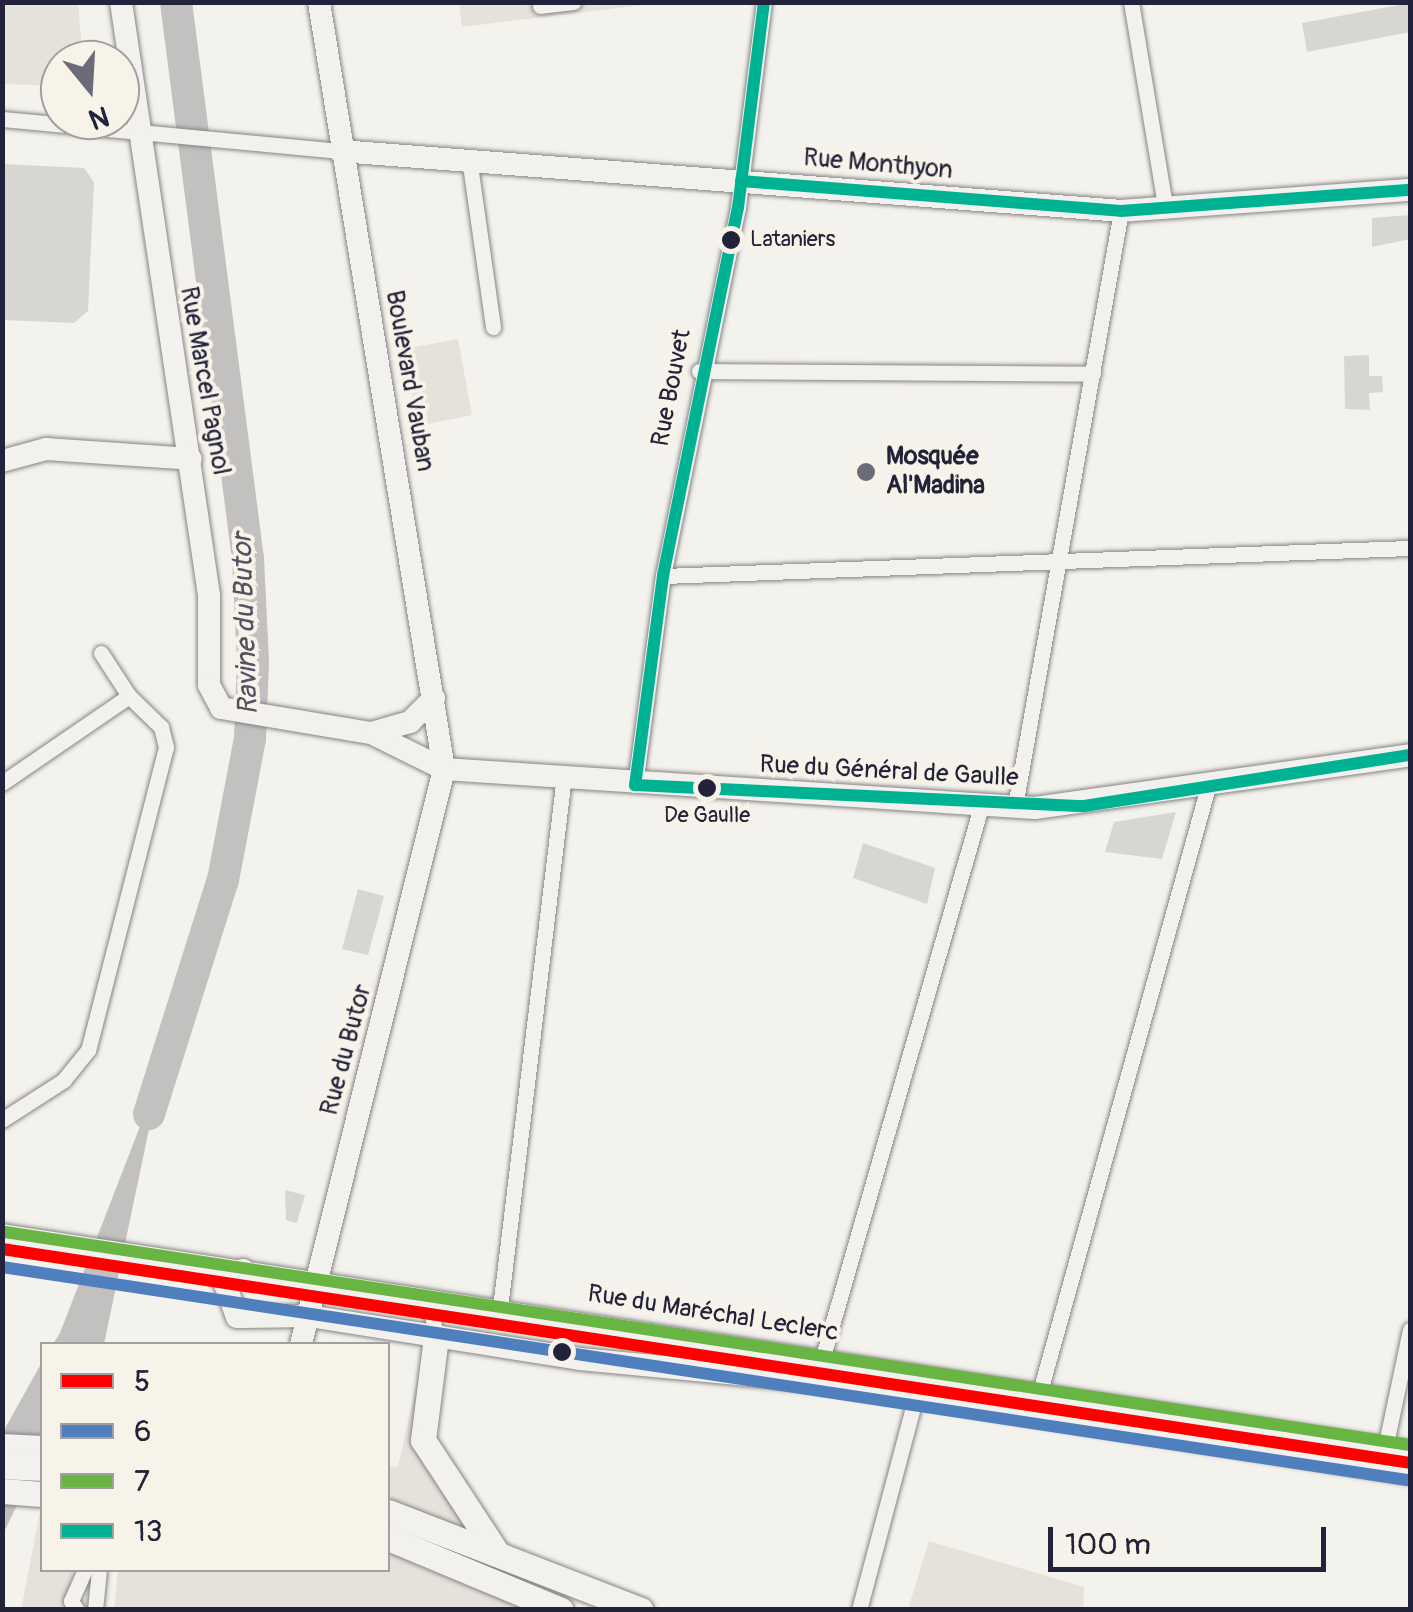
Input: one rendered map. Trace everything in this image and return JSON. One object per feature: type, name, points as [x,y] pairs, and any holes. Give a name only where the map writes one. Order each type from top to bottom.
[{"type":"main road","name":"Rue Marcel Pagnol","points":[[121,2],[146,128],[209,595],[209,684],[221,708]]},
{"type":"main road","name":"Boulevard Vauban","points":[[319,2],[340,150],[444,769]]},
{"type":"main road","name":"Rue Monthyon","points":[[340,150],[1121,211],[1410,190]]},
{"type":"main road","points":[[140,454],[186,430]]},
{"type":"main road","points":[[2,461],[46,448],[191,459]]},
{"type":"main road","name":"Rue du Général de Gaulle","points":[[371,733],[410,722],[434,698]]},
{"type":"main road","name":"Rue du Général de Gaulle","points":[[221,708],[286,722],[371,733],[444,769],[563,784],[635,784],[1015,806],[1208,788],[1410,755]]},
{"type":"main road","name":"Rue du Butor","points":[[301,1342],[444,769]]},
{"type":"main road","name":"Rue du Maréchal Leclerc","points":[[2,1235],[500,1308],[1039,1395],[1383,1458],[1410,1472]]},
{"type":"main road","name":"Rue du Maréchal Leclerc","points":[[243,1270],[225,1284],[237,1318],[308,1316],[436,1337],[1383,1458],[1410,1452]]},
{"type":"main road","points":[[436,1337],[423,1440],[500,1557]]},
{"type":"main road","points":[[2,1446],[40,1448]]},
{"type":"main road","points":[[2,1466],[40,1468]]},
{"type":"main road","points":[[2,1490],[40,1494]]},
{"type":"main road","points":[[390,1513],[641,1610]]},
{"type":"main road","points":[[390,1539],[551,1607]]},
{"type":"street","points":[[540,6],[574,2]]},
{"type":"street","name":"Rue Bouvet","points":[[635,784],[663,576],[700,372],[741,181],[764,2]]},
{"type":"street","points":[[1131,2],[1165,206]]},
{"type":"street","points":[[2,119],[146,128],[340,150]]},
{"type":"street","points":[[470,158],[493,327]]},
{"type":"street","points":[[1015,806],[1062,562],[1121,211]]},
{"type":"street","points":[[700,372],[1093,374]]},
{"type":"street","points":[[663,576],[1410,548]]},
{"type":"street","points":[[2,1120],[64,1080],[88,1050],[166,747],[150,708],[129,696],[100,652]]},
{"type":"street","points":[[2,783],[129,696]]},
{"type":"street","points":[[500,1308],[563,784]]},
{"type":"street","points":[[1039,1395],[1208,788]]},
{"type":"street","points":[[822,1360],[982,804]]},
{"type":"street","points":[[429,1300],[436,1337]]},
{"type":"street","points":[[1383,1458],[1410,1330]]},
{"type":"street","points":[[858,1610],[916,1396]]},
{"type":"street","points":[[77,1610],[71,1601],[84,1572]]},
{"type":"street","points":[[95,1610],[99,1572]]},
{"type":"shaded area","points":[[3,2],[78,3],[81,40],[40,40],[40,85],[3,84]]},
{"type":"shaded area","points":[[459,2],[658,3],[462,27]]},
{"type":"shaded area","points":[[458,339],[472,415],[418,426],[404,349]]},
{"type":"shaded area","points":[[161,1072],[104,1342],[54,1342]]},
{"type":"shaded area","points":[[40,1366],[40,1458],[3,1534],[3,1432]]},
{"type":"shaded area","points":[[419,1372],[412,1441],[475,1534],[390,1503],[390,1466],[398,1467]]},
{"type":"shaded area","points":[[40,1511],[40,1572],[74,1572],[65,1609],[21,1610]]},
{"type":"shaded area","points":[[929,1541],[1084,1587],[1083,1609],[908,1609]]},
{"type":"shaded area","points":[[390,1546],[545,1610],[114,1610],[118,1572],[390,1572]]},
{"type":"building","points":[[1410,3],[1410,32],[1307,52],[1302,23]]},
{"type":"building","points":[[2,164],[84,168],[94,182],[88,311],[74,323],[2,320]]},
{"type":"building","points":[[1410,215],[1410,239],[1372,247],[1372,218]]},
{"type":"building","points":[[1369,355],[1369,376],[1382,376],[1383,392],[1369,393],[1370,410],[1345,409],[1344,356]]},
{"type":"building","points":[[1176,812],[1162,859],[1105,852],[1114,822]]},
{"type":"building","points":[[863,843],[935,868],[927,904],[853,878]]},
{"type":"building","points":[[358,889],[384,896],[368,955],[342,949]]},
{"type":"building","points":[[285,1190],[305,1195],[297,1223],[286,1220]]},
{"type":"waterway","name":"Ravine du Butor","points":[[149,1114],[223,880],[250,739],[253,661],[248,559],[176,2]]},
{"type":"transit line","name":"13","points":[[764,2],[738,207],[663,576],[635,785],[1084,806],[1410,755]]},
{"type":"transit line","name":"13","points":[[741,181],[1121,211],[1410,190]]},
{"type":"transit line","name":"7","points":[[5,1232],[1410,1445]]},
{"type":"transit line","name":"5","points":[[2,1249],[1410,1463]]},
{"type":"transit line","name":"6","points":[[2,1267],[1407,1480]]},
{"type":"place","name":"Lataniers","points":[[731,240]]},
{"type":"place","name":"Mosquée Al'Madina","points":[[866,472]]},
{"type":"place","name":"De Gaulle","points":[[707,788]]}]
